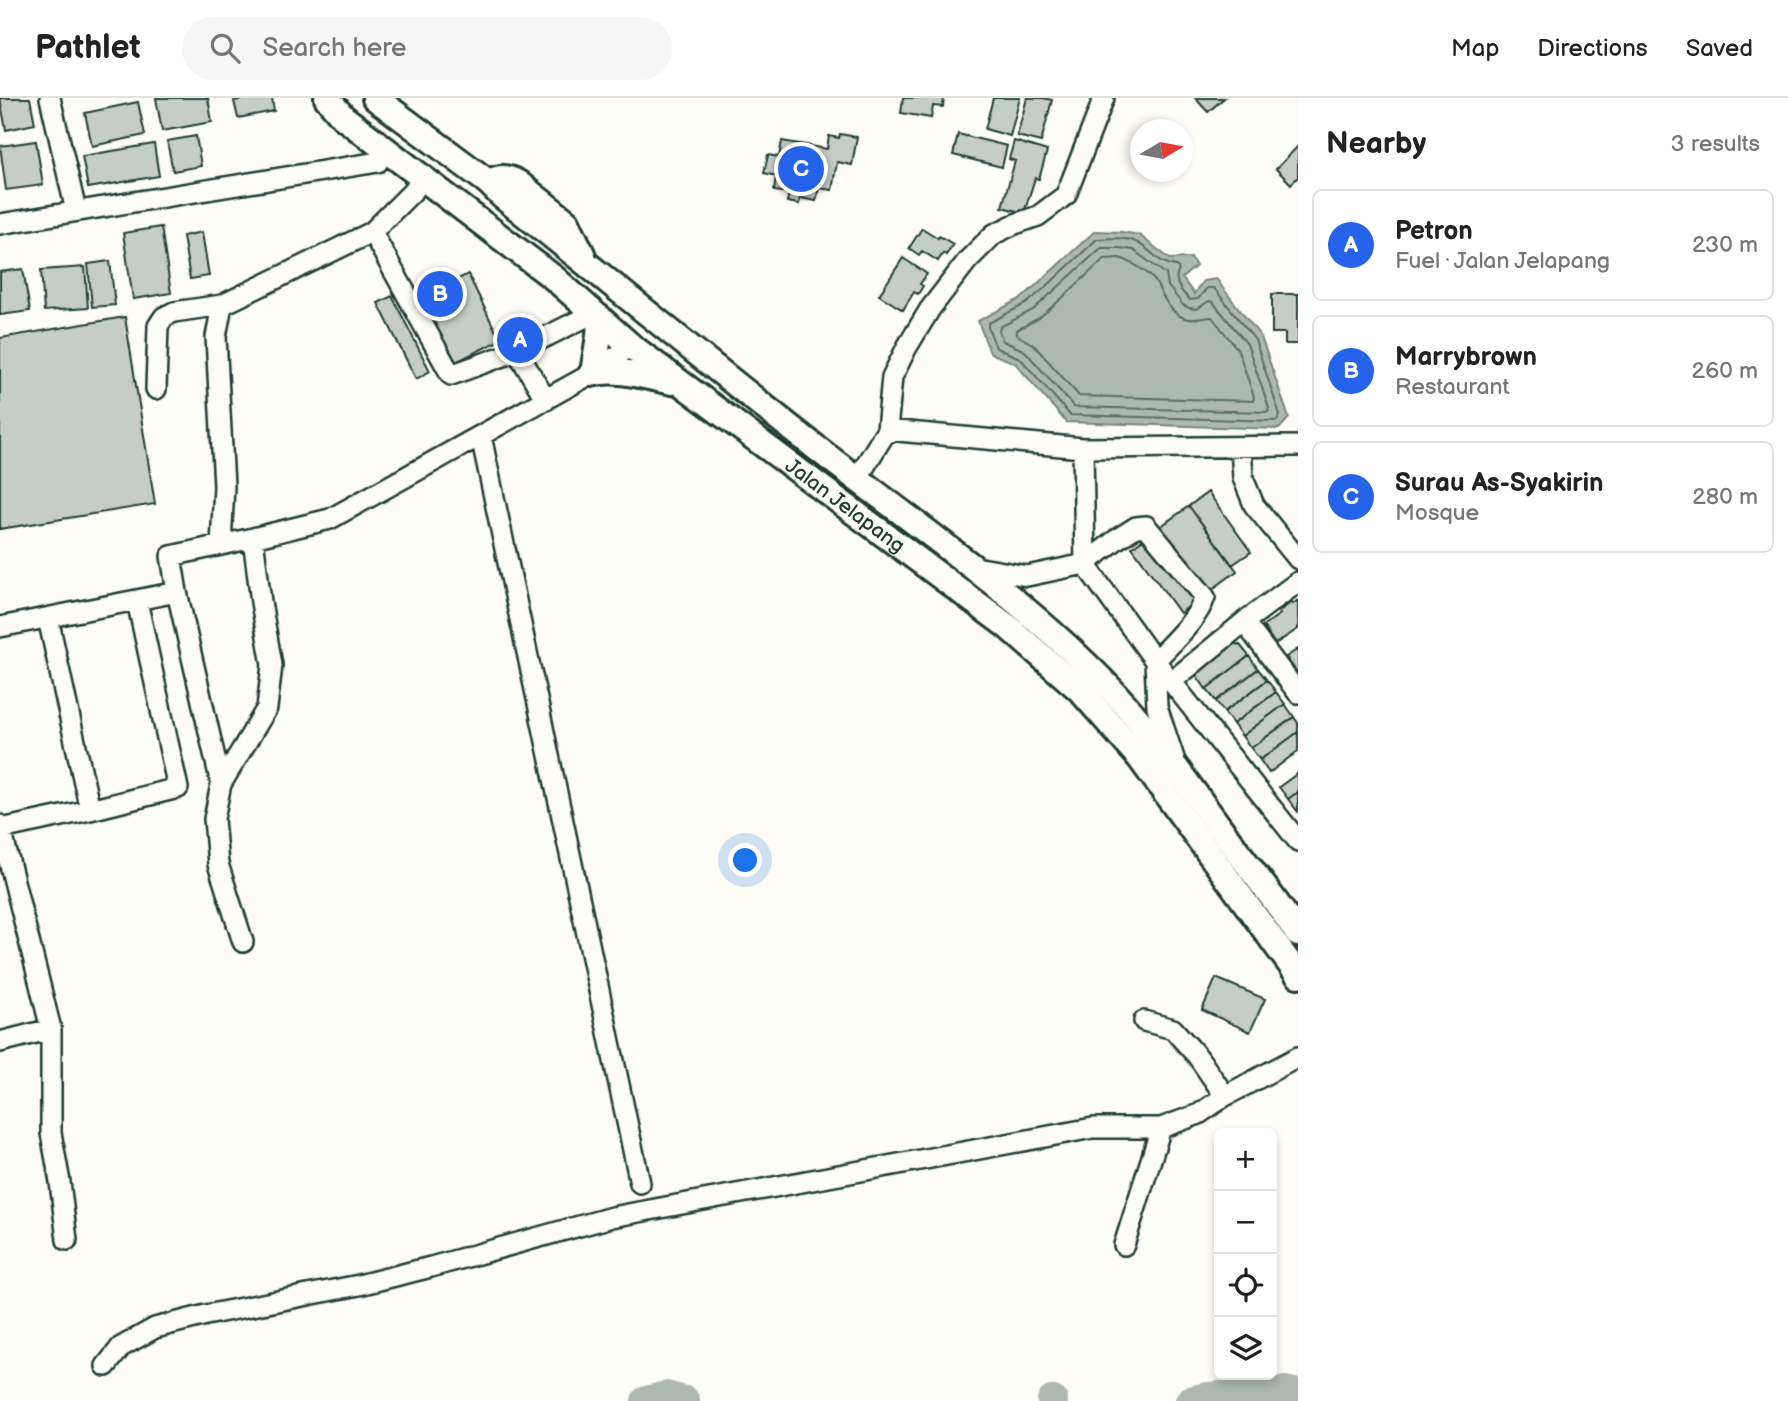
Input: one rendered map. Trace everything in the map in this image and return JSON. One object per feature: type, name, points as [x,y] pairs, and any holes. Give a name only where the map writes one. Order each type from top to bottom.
[{"type":"main road","name":"Jalan Jelapang","points":[[327,98],[344,117],[425,188],[554,278],[631,346],[1007,626],[1080,690],[1139,757],[1298,974]]},
{"type":"main road","points":[[344,117],[378,162],[425,188],[456,181],[460,176],[461,163],[375,98]]},
{"type":"main road","name":"Jalan Jelapang","points":[[461,163],[488,181],[500,177],[509,178],[567,222],[586,262],[857,479],[974,567],[1054,635],[1100,678],[1143,725],[1296,929]]},
{"type":"main road","points":[[619,288],[631,346],[656,336],[683,341]]},
{"type":"main road","points":[[597,316],[592,374],[603,371],[629,373],[680,383]]},
{"type":"street","points":[[51,98],[76,211]]},
{"type":"street","points":[[857,479],[887,430],[892,377],[930,309],[968,260],[994,234],[1038,216],[1066,195],[1104,98]]},
{"type":"street","points":[[0,224],[378,162]]},
{"type":"street","points":[[156,389],[158,326],[164,317],[174,312],[222,305],[372,232],[425,188]]},
{"type":"street","points":[[372,232],[450,375],[517,351],[597,316]]},
{"type":"street","points":[[221,545],[224,486],[216,337],[222,305]]},
{"type":"street","points":[[221,784],[171,556],[330,519],[592,374],[631,346]]},
{"type":"street","points":[[517,351],[546,400]]},
{"type":"street","points":[[887,430],[1083,448],[1298,446]]},
{"type":"street","points":[[481,436],[640,1183]]},
{"type":"street","points":[[1241,446],[1243,478],[1254,505],[1298,559]]},
{"type":"street","points":[[1083,448],[1085,564],[1155,661],[1298,841]]},
{"type":"street","points":[[974,567],[1027,576],[1085,564],[1136,527],[1146,526],[1205,597],[1189,623],[1155,661],[1157,707],[1177,767]]},
{"type":"street","points":[[243,942],[218,864],[214,819],[221,784],[267,708],[272,664],[253,538]]},
{"type":"street","points":[[1172,681],[1298,582]]},
{"type":"street","points":[[0,626],[177,592]]},
{"type":"street","points":[[67,1240],[51,1133],[51,1029],[1,827],[90,810],[178,788],[137,601]]},
{"type":"street","points":[[48,618],[90,810]]},
{"type":"street","points":[[1244,622],[1298,693]]},
{"type":"street","points":[[1144,1021],[1173,1029],[1198,1057],[1225,1096]]},
{"type":"street","points":[[0,1042],[51,1029]]},
{"type":"street","points":[[106,1366],[121,1347],[155,1328],[206,1315],[359,1285],[612,1217],[1093,1128],[1161,1128],[1199,1114],[1225,1096],[1298,1056]]},
{"type":"street","points":[[1125,1245],[1161,1128]]},
{"type":"water","points":[[1095,231],[1139,235],[1170,259],[1191,258],[1196,266],[1182,278],[1194,294],[1203,281],[1217,279],[1261,337],[1289,418],[1279,429],[1066,422],[1015,363],[990,353],[978,321],[1022,298]]},
{"type":"building","points":[[0,98],[30,98],[35,124],[6,130]]},
{"type":"building","points":[[156,98],[208,98],[212,122],[162,131]]},
{"type":"building","points":[[272,98],[274,111],[238,118],[234,101]]},
{"type":"building","points":[[903,98],[944,98],[943,107],[933,106],[931,118],[901,113]]},
{"type":"building","points":[[993,98],[1020,98],[1010,136],[985,129]]},
{"type":"building","points":[[1027,98],[1052,100],[1041,142],[1017,136]]},
{"type":"building","points":[[1195,98],[1224,98],[1208,112]]},
{"type":"building","points":[[138,102],[145,135],[92,146],[85,113]]},
{"type":"building","points":[[840,134],[857,137],[852,165],[837,162],[832,190],[819,188],[816,201],[800,198],[799,204],[787,202],[789,193],[774,191],[776,176],[764,173],[768,155],[779,157],[782,141],[827,149],[829,136],[839,138]]},
{"type":"building","points":[[958,134],[1007,146],[1002,167],[953,155]]},
{"type":"building","points":[[196,136],[201,166],[173,171],[167,141]]},
{"type":"building","points":[[36,141],[43,185],[6,190],[0,146]]},
{"type":"building","points":[[1014,141],[1047,151],[1039,179],[1035,178],[1024,213],[1002,207],[1015,161],[1009,159]]},
{"type":"building","points":[[154,144],[159,176],[88,188],[82,156]]},
{"type":"building","points":[[1298,146],[1298,177],[1291,184],[1276,169]]},
{"type":"building","points":[[161,227],[171,293],[133,299],[123,233]]},
{"type":"building","points":[[922,228],[953,244],[938,261],[922,251],[919,255],[909,248]]},
{"type":"building","points":[[202,232],[209,276],[190,279],[183,236]]},
{"type":"building","points":[[903,258],[927,274],[920,284],[923,286],[918,294],[914,292],[903,310],[879,295]]},
{"type":"building","points":[[110,261],[115,305],[92,307],[88,264]]},
{"type":"building","points":[[85,267],[88,308],[44,311],[41,270]]},
{"type":"building","points":[[23,269],[30,311],[0,315],[0,272]]},
{"type":"building","points":[[468,274],[500,340],[450,365],[418,299]]},
{"type":"building","points":[[1272,294],[1298,294],[1298,344],[1285,344],[1285,333],[1272,333]]},
{"type":"building","points":[[392,296],[430,371],[416,379],[378,303]]},
{"type":"building","points":[[125,317],[155,504],[0,529],[0,338]]},
{"type":"building","points":[[1208,492],[1251,552],[1232,565],[1189,506]]},
{"type":"building","points":[[1189,506],[1237,571],[1180,613],[1132,547]]},
{"type":"building","points":[[1298,600],[1298,629],[1275,644],[1263,626],[1280,614],[1278,612]]},
{"type":"building","points":[[1232,643],[1240,645],[1249,656],[1206,689],[1194,672]]},
{"type":"building","points":[[1298,649],[1298,674],[1286,657]]},
{"type":"building","points":[[1249,656],[1258,669],[1216,701],[1206,689]]},
{"type":"building","points":[[1258,669],[1267,680],[1224,712],[1216,701]]},
{"type":"building","points":[[1267,680],[1276,692],[1233,724],[1224,712]]},
{"type":"building","points":[[1276,692],[1285,704],[1242,736],[1233,724]]},
{"type":"building","points":[[1285,704],[1294,717],[1251,748],[1242,736]]},
{"type":"building","points":[[1294,717],[1298,723],[1298,732],[1260,760],[1251,748]]},
{"type":"building","points":[[1298,732],[1298,751],[1269,773],[1260,760]]},
{"type":"building","points":[[1298,773],[1298,792],[1288,799],[1279,787]]},
{"type":"building","points":[[1298,792],[1298,812],[1288,799]]},
{"type":"building","points":[[1216,978],[1265,999],[1250,1032],[1202,1010]]},
{"type":"waterway","points":[[1190,1401],[1208,1397],[1286,1391],[1298,1394]]},
{"type":"waterway","points":[[646,1401],[666,1396],[685,1401]]},
{"type":"place","name":"Surau As-Syakirin","points":[[801,169]]},
{"type":"place","name":"Marrybrown","points":[[440,294]]},
{"type":"place","name":"Petron","points":[[520,340]]}]
